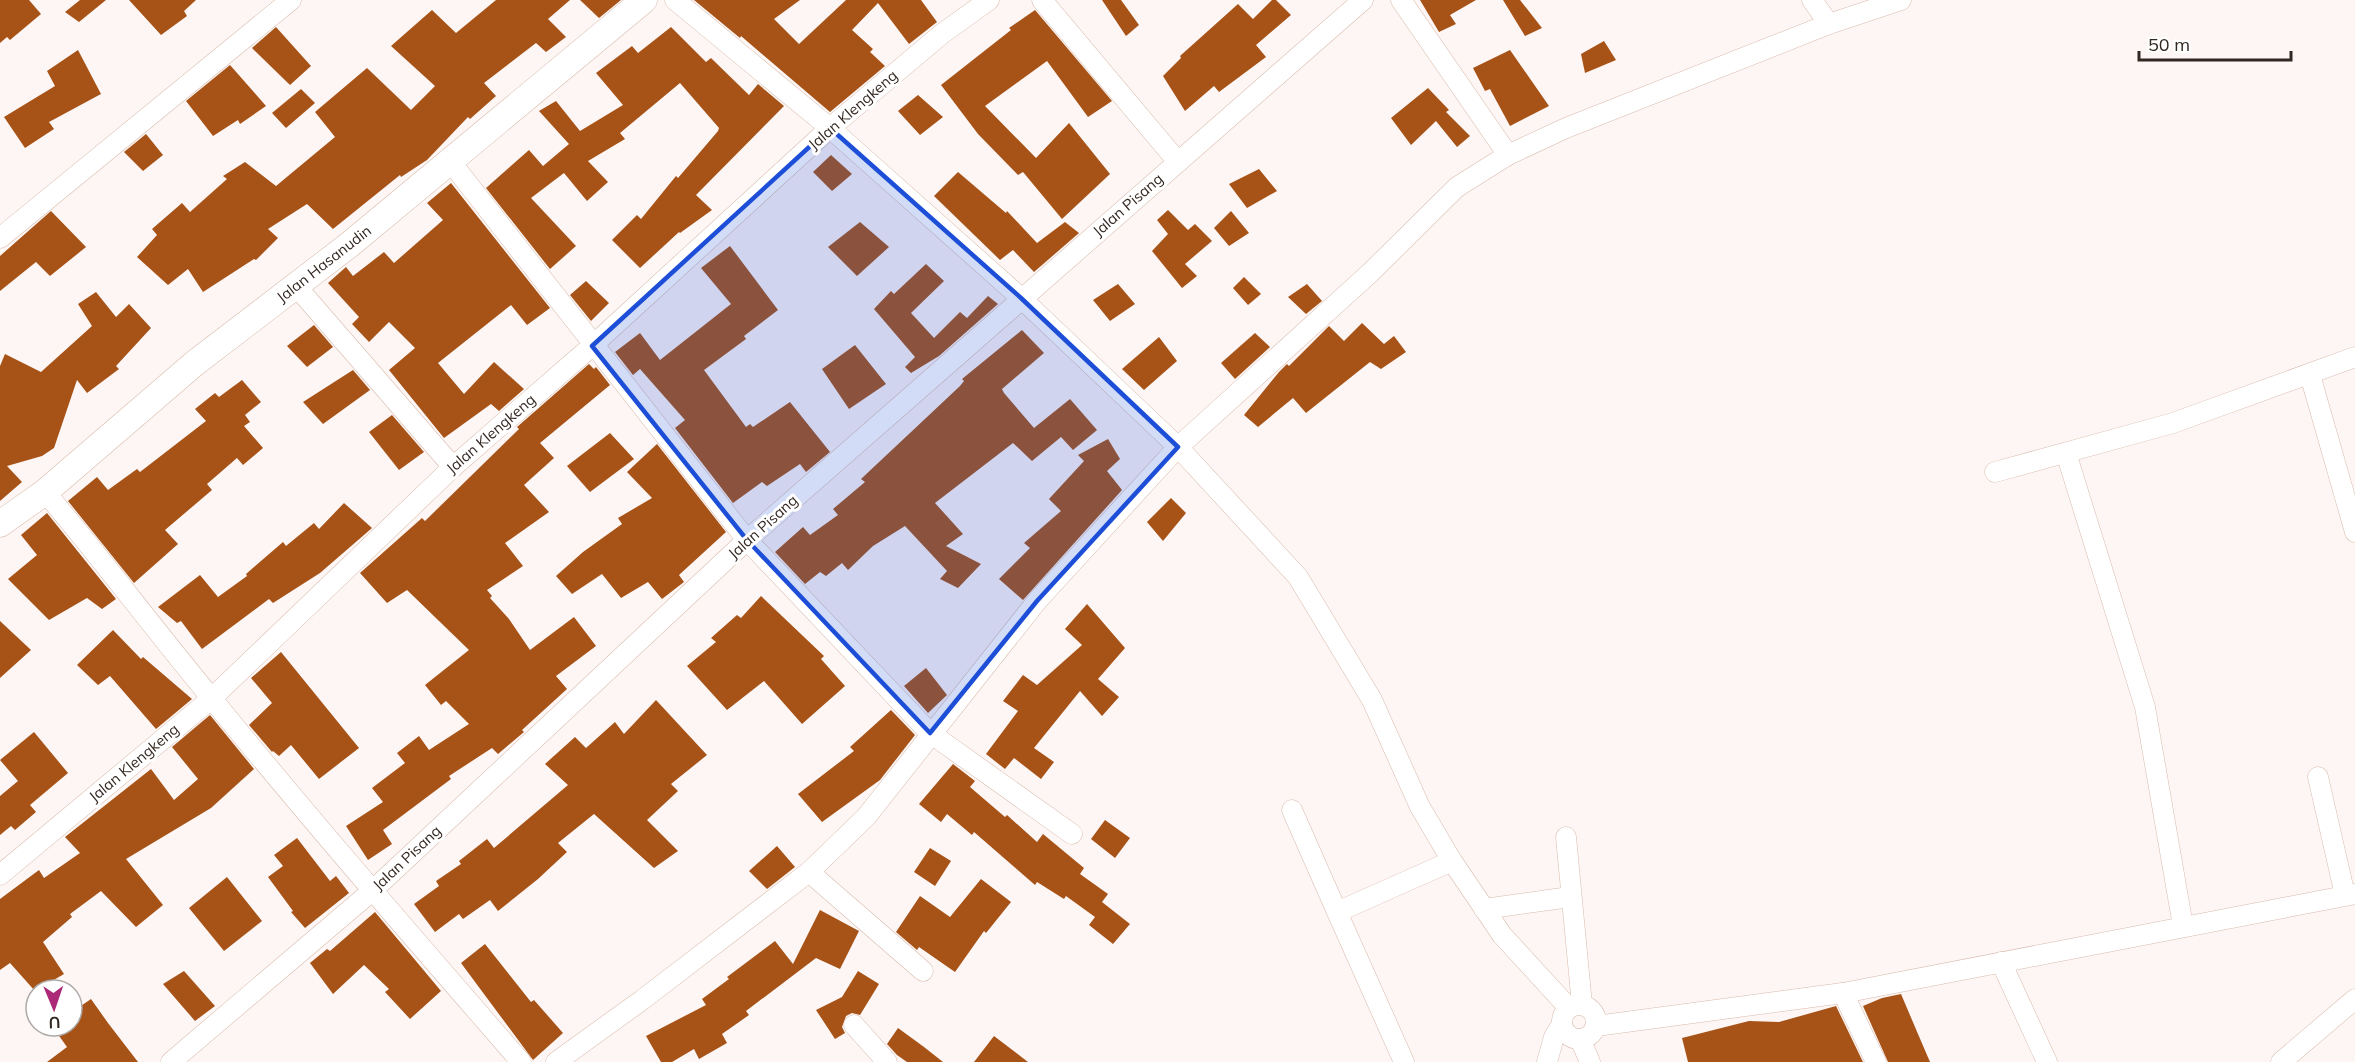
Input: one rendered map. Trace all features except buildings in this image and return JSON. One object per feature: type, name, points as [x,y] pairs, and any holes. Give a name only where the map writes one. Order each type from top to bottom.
[{"type":"main road","name":"Jalan Hasanudin","points":[[0,524],[45,492],[195,363],[296,286],[644,0]]},
{"type":"street","points":[[0,238],[291,0]]},
{"type":"street","points":[[675,0],[830,129],[1021,298],[1178,447],[1298,577],[1372,700],[1420,807],[1452,861],[1502,935],[1571,1012]]},
{"type":"street","name":"Jalan Klengkeng","points":[[0,875],[211,699],[453,467],[592,346],[830,129],[943,33],[989,0]]},
{"type":"street","points":[[1042,0],[1178,162]]},
{"type":"street","name":"Jalan Pisang","points":[[171,1062],[372,891],[747,540],[1363,0]]},
{"type":"street","points":[[1401,0],[1508,155]]},
{"type":"street","points":[[1812,0],[1829,24]]},
{"type":"street","points":[[556,1062],[642,1000],[809,872],[866,817],[1036,601],[1178,447],[1370,273],[1457,187],[1508,155],[1643,96],[1829,24],[1901,0]]},
{"type":"street","points":[[450,161],[592,346],[747,540],[930,733],[1072,834]]},
{"type":"street","points":[[296,286],[453,467]]},
{"type":"street","points":[[1995,472],[2173,423],[2355,357]]},
{"type":"street","points":[[2310,375],[2355,532]]},
{"type":"street","points":[[2066,453],[2145,707],[2182,926]]},
{"type":"street","points":[[45,492],[108,566],[211,699],[372,891],[520,1062]]},
{"type":"street","points":[[1596,1026],[1843,993],[2350,894],[2318,777]]},
{"type":"street","points":[[1292,810],[1404,1062]]},
{"type":"street","points":[[1566,837],[1570,897],[1571,1012],[1572,1037],[1580,1039],[1590,1035],[1596,1026],[1592,1010],[1571,1012]]},
{"type":"street","points":[[1337,912],[1452,861]]},
{"type":"street","points":[[809,872],[923,971]]},
{"type":"street","points":[[1484,909],[1570,897]]},
{"type":"street","points":[[2001,962],[2047,1062]]},
{"type":"street","points":[[1843,993],[1876,1062]]},
{"type":"street","points":[[2280,1062],[2355,999]]},
{"type":"street","points":[[1547,1062],[1554,1037],[1571,1012]]},
{"type":"street","points":[[854,1025],[887,1062]]},
{"type":"street","points":[[1580,1039],[1590,1062]]},
{"type":"highlighted area","points":[[830,128],[1021,298],[1178,447],[1037,601],[930,733],[747,540],[592,346]]}]
